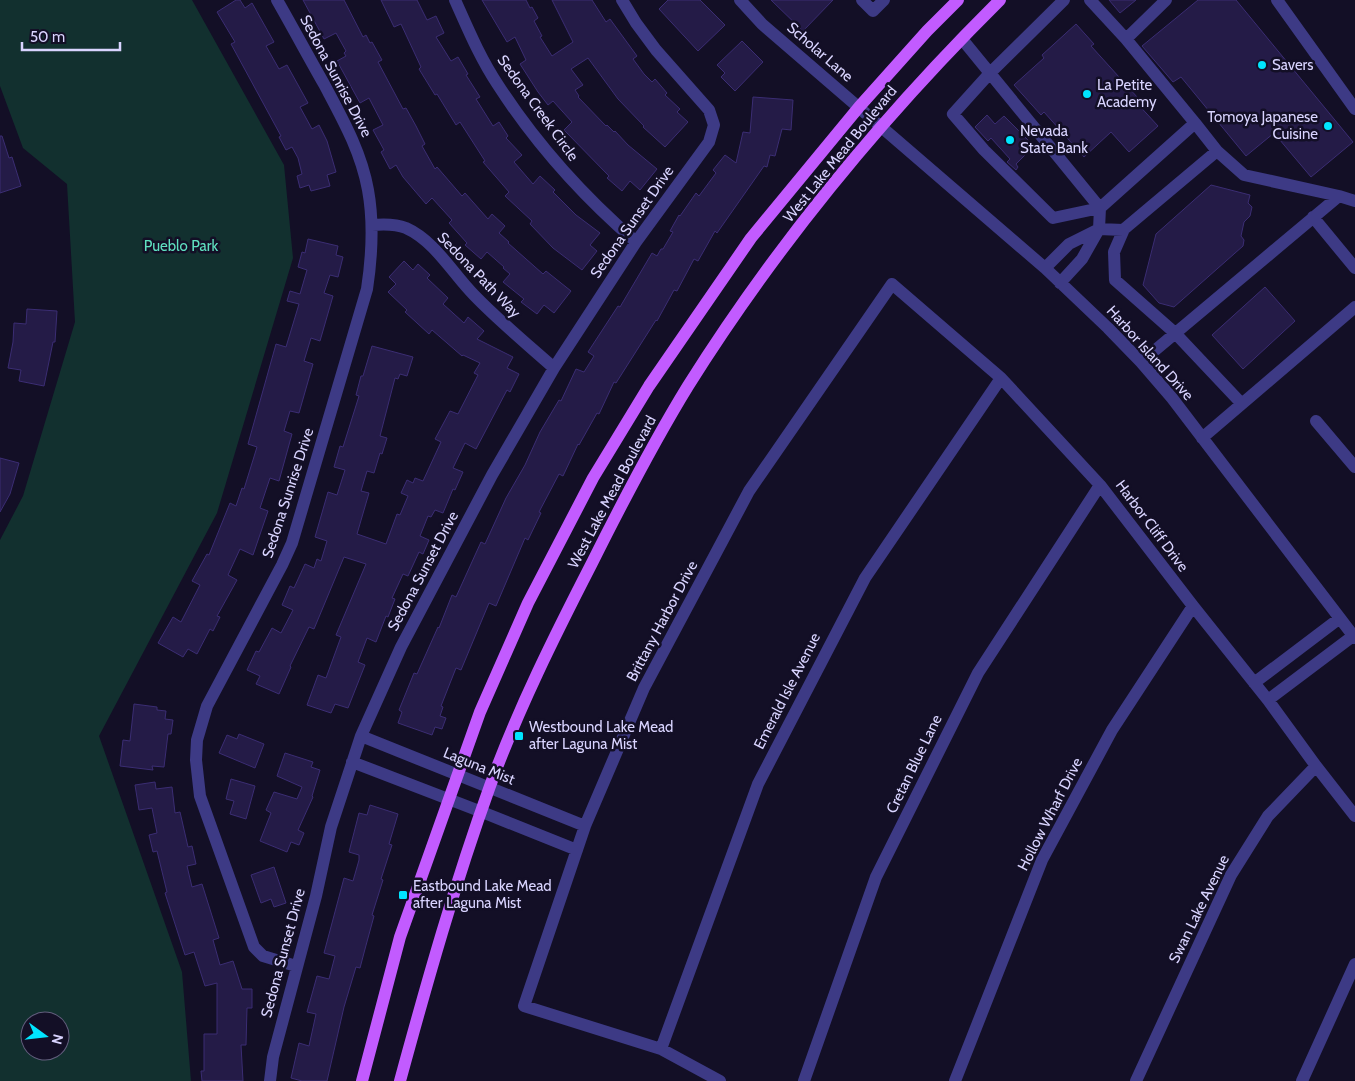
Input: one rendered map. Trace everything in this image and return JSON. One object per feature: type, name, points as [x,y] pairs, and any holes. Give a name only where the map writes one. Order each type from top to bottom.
[{"type":"main road","name":"West Lake Mead Boulevard","points":[[362,1081],[400,937],[480,712],[528,603],[593,478],[649,386],[751,238],[859,107],[927,31],[958,0]]},
{"type":"main road","name":"West Lake Mead Boulevard","points":[[400,1081],[436,948],[489,788],[514,726],[564,617],[624,500],[678,403],[745,301],[813,211],[881,126],[1000,0]]},
{"type":"street","name":"Sedona Sunrise Drive","points":[[278,0],[349,131],[359,156],[368,189],[372,225],[371,259],[367,289],[292,543],[207,706],[197,740],[196,760],[200,796],[254,947],[263,956],[296,966]]},
{"type":"street","name":"Sedona Creek Circle","points":[[454,0],[476,47],[498,85],[557,165],[611,220],[636,242]]},
{"type":"street","name":"Sedona Sunset Drive","points":[[270,1081],[272,1057],[316,896],[331,826],[361,736],[401,647],[492,475],[554,368],[636,242],[709,142],[714,125],[709,110],[656,50],[622,0]]},
{"type":"street","name":"Scholar Lane","points":[[740,0],[762,24],[881,126]]},
{"type":"street","points":[[862,0],[872,11],[884,0]]},
{"type":"street","points":[[1064,0],[990,72],[953,114],[984,150],[1052,218],[1100,208],[1195,123]]},
{"type":"street","points":[[1090,0],[1126,38],[1217,151],[1244,175],[1355,201]]},
{"type":"street","points":[[1126,38],[1166,0]]},
{"type":"street","points":[[1278,0],[1355,109]]},
{"type":"street","points":[[962,39],[1100,208],[1099,229],[1082,259],[1060,283]]},
{"type":"street","name":"Harbor Island Drive","points":[[881,126],[1045,268],[1141,362],[1172,398],[1354,637]]},
{"type":"street","points":[[1217,151],[1124,229],[1114,252],[1115,280],[1175,333],[1242,404]]},
{"type":"street","points":[[1141,362],[1339,196]]},
{"type":"street","points":[[1313,217],[1355,268]]},
{"type":"street","name":"Sedona Path Way","points":[[372,225],[388,224],[406,228],[428,243],[473,295],[554,368]]},
{"type":"street","points":[[1045,268],[1069,244],[1099,229],[1124,229]]},
{"type":"street","name":"Harbor Cliff Drive","points":[[892,284],[1001,378],[1100,485],[1268,700],[1355,816]]},
{"type":"street","name":"Brittany Harbor Drive","points":[[661,1049],[524,1006],[585,826],[644,688],[749,491],[892,284]]},
{"type":"street","points":[[1202,438],[1355,307]]},
{"type":"street","name":"Emerald Isle Avenue","points":[[661,1049],[758,784],[865,578],[1001,378]]},
{"type":"street","points":[[1316,421],[1355,467]]},
{"type":"street","name":"Cretan Blue Lane","points":[[804,1081],[876,878],[978,673],[1100,485]]},
{"type":"street","name":"Hollow Wharf Drive","points":[[955,1081],[1042,860],[1112,730],[1193,606]]},
{"type":"street","points":[[1254,683],[1340,618]]},
{"type":"street","points":[[1268,700],[1354,637]]},
{"type":"street","name":"Laguna Mist","points":[[361,736],[585,826]]},
{"type":"street","points":[[352,762],[577,850]]},
{"type":"street","name":"Swan Lake Avenue","points":[[1136,1081],[1232,875],[1268,816],[1316,766]]},
{"type":"street","points":[[1302,1081],[1355,964]]},
{"type":"street","points":[[661,1049],[720,1081]]},
{"type":"green space","name":"Pueblo Park","points":[[0,0],[192,0],[284,165],[293,258],[217,513],[99,736],[182,972],[191,1081],[0,1081],[0,540],[23,496],[75,322],[67,184],[23,148],[0,86]]},
{"type":"building","points":[[236,0],[240,0],[245,8],[252,3],[274,42],[266,46],[279,69],[287,65],[308,103],[300,107],[312,129],[319,125],[327,141],[336,172],[327,175],[330,186],[311,191],[309,185],[300,188],[297,176],[302,174],[298,158],[292,147],[286,150],[279,137],[281,136],[231,44],[235,42],[217,12]]},
{"type":"building","points":[[303,0],[344,0],[363,37],[366,35],[370,43],[372,42],[382,60],[378,62],[403,109],[406,108],[416,126],[425,144],[422,146],[435,169],[437,167],[462,196],[465,193],[488,219],[492,214],[505,226],[499,233],[508,243],[543,274],[546,271],[571,291],[554,313],[544,305],[537,314],[521,302],[524,299],[503,282],[510,274],[504,267],[487,252],[481,259],[465,245],[467,243],[449,223],[452,220],[432,198],[426,204],[403,177],[396,165],[390,169],[381,152],[384,150],[373,130],[383,125],[369,98],[360,103],[337,61],[346,56],[344,53],[346,51],[336,33],[324,39]]},
{"type":"building","points":[[381,0],[417,0],[427,20],[436,16],[444,33],[436,37],[451,61],[458,57],[468,74],[466,75],[480,97],[476,99],[493,126],[499,122],[508,136],[506,138],[522,155],[514,162],[533,184],[540,176],[555,190],[553,192],[576,215],[600,233],[590,245],[597,251],[582,270],[553,248],[530,224],[532,221],[505,196],[509,192],[483,162],[485,161],[460,122],[456,125],[437,94],[435,95],[419,69],[421,67],[401,24],[394,27]]},
{"type":"building","points":[[482,0],[526,0],[538,18],[534,21],[542,36],[540,37],[552,56],[573,42],[552,0],[592,0],[606,22],[610,19],[637,56],[633,59],[644,74],[652,82],[655,79],[667,93],[665,95],[680,109],[677,112],[688,122],[665,147],[643,127],[618,99],[588,58],[571,69],[583,85],[575,90],[578,97],[606,126],[615,131],[628,145],[657,169],[640,190],[630,181],[622,191],[607,178],[609,176],[564,130],[572,122],[553,101],[548,105],[538,92],[520,64],[526,60],[515,37],[507,42]]},
{"type":"building","points":[[668,0],[700,0],[725,25],[698,51],[659,9]]},
{"type":"building","points":[[771,0],[833,0],[803,31]]},
{"type":"building","points":[[1109,0],[1136,0],[1120,13]]},
{"type":"building","points":[[1198,0],[1236,0],[1353,142],[1311,177],[1274,133],[1246,156],[1181,77],[1173,82],[1142,46]]},
{"type":"building","points":[[1076,24],[1094,44],[1091,46],[1138,98],[1135,101],[1158,126],[1129,152],[1111,132],[1084,157],[1044,112],[1041,115],[1014,85],[1044,58],[1042,55]]},
{"type":"building","points":[[742,41],[763,62],[735,91],[721,77],[725,73],[717,65]]},
{"type":"building","points":[[753,97],[793,100],[791,130],[782,129],[775,156],[770,155],[767,167],[764,166],[717,233],[715,231],[698,261],[694,259],[677,291],[674,290],[657,321],[616,383],[614,382],[599,414],[597,413],[578,444],[563,476],[559,474],[539,512],[541,513],[528,540],[525,538],[496,606],[489,603],[461,670],[456,668],[441,706],[443,707],[440,716],[446,718],[442,729],[435,727],[432,735],[398,723],[402,712],[399,710],[414,673],[417,674],[452,595],[456,597],[481,542],[485,544],[540,432],[559,400],[561,401],[576,369],[584,372],[594,356],[588,352],[618,306],[620,307],[652,253],[657,256],[661,249],[663,249],[673,232],[670,231],[679,215],[696,193],[699,196],[716,173],[713,170],[725,155],[736,163],[743,132],[750,133]]},
{"type":"building","name":"Nevada State Bank","points":[[987,115],[995,124],[1004,116],[1034,146],[1016,164],[1018,167],[1016,170],[1007,162],[1010,159],[991,138],[988,141],[975,127]]},
{"type":"building","points":[[0,136],[2,136],[9,158],[12,157],[21,186],[0,193]]},
{"type":"building","points":[[1211,185],[1250,195],[1248,203],[1252,207],[1250,216],[1244,222],[1241,236],[1244,240],[1243,246],[1174,307],[1159,303],[1143,285],[1156,234]]},
{"type":"building","points":[[308,239],[338,246],[336,255],[343,257],[338,277],[330,275],[324,293],[333,296],[320,341],[311,338],[304,361],[313,364],[299,413],[290,411],[284,431],[292,434],[279,481],[270,478],[260,508],[268,511],[253,555],[240,549],[228,575],[237,580],[217,616],[220,617],[213,631],[210,629],[197,654],[188,649],[183,657],[158,643],[173,617],[181,622],[200,585],[192,581],[207,554],[209,555],[230,503],[236,506],[242,488],[244,489],[257,447],[248,444],[276,344],[286,347],[299,304],[287,301],[290,291],[300,294],[307,270],[298,267],[302,252],[305,253]]},
{"type":"building","points":[[404,261],[413,270],[418,264],[430,275],[427,278],[448,298],[443,304],[464,323],[468,317],[484,331],[477,339],[513,357],[507,368],[519,374],[510,392],[507,390],[476,449],[465,443],[453,468],[463,472],[455,490],[453,489],[443,513],[435,510],[431,517],[428,516],[420,536],[429,540],[423,554],[419,552],[408,576],[403,574],[392,598],[395,599],[388,617],[386,616],[376,642],[367,638],[358,662],[365,665],[348,708],[335,704],[331,713],[307,705],[318,675],[326,678],[341,637],[336,635],[366,564],[344,557],[314,629],[309,627],[279,694],[256,684],[260,676],[247,670],[256,651],[259,652],[272,628],[281,633],[293,610],[282,605],[290,586],[294,588],[305,564],[314,568],[317,559],[321,561],[327,541],[315,537],[328,492],[337,495],[345,470],[334,467],[340,446],[343,447],[359,396],[356,395],[361,376],[363,376],[372,346],[413,357],[407,376],[400,374],[398,379],[395,378],[380,436],[387,438],[374,473],[367,471],[361,491],[369,493],[357,534],[386,544],[397,514],[400,515],[408,496],[401,493],[407,480],[413,483],[415,478],[423,481],[441,442],[435,439],[450,411],[458,414],[478,375],[474,373],[480,363],[462,356],[432,330],[429,334],[405,312],[407,310],[388,292],[396,284],[389,277]]},
{"type":"building","points":[[1265,287],[1295,321],[1243,369],[1212,335]]},
{"type":"building","points":[[27,309],[57,311],[55,342],[53,342],[44,386],[19,381],[21,370],[8,368],[13,342],[14,323],[26,324]]},
{"type":"building","points":[[0,458],[19,463],[10,494],[0,512]]},
{"type":"building","points":[[134,704],[157,707],[157,710],[166,711],[165,719],[173,720],[171,734],[168,734],[164,767],[152,766],[153,770],[120,766],[123,740],[130,741]]},
{"type":"building","points":[[239,734],[264,744],[255,768],[219,753],[227,735],[237,739]]},
{"type":"building","points":[[285,753],[313,762],[311,767],[320,770],[313,797],[298,830],[304,833],[299,845],[291,842],[287,852],[260,841],[271,813],[266,810],[274,792],[297,799],[302,787],[277,776]]},
{"type":"building","points":[[231,779],[255,786],[246,819],[230,814],[234,801],[226,799]]},
{"type":"building","points":[[155,782],[156,789],[172,787],[175,813],[180,812],[188,847],[192,846],[196,864],[187,866],[192,887],[202,884],[219,938],[213,940],[220,965],[233,961],[242,989],[252,989],[252,1008],[247,1008],[246,1045],[241,1045],[243,1081],[202,1081],[201,1071],[204,1071],[204,1034],[217,1034],[217,983],[205,986],[194,952],[185,955],[165,893],[167,892],[157,851],[153,852],[149,835],[157,833],[152,808],[139,810],[135,785]]},
{"type":"building","points":[[370,805],[398,814],[389,844],[392,845],[381,879],[383,880],[372,915],[374,916],[360,968],[356,967],[344,1007],[327,1081],[302,1081],[291,1078],[299,1043],[309,1046],[316,1014],[307,1012],[317,976],[329,979],[335,956],[324,953],[344,878],[353,881],[359,860],[359,855],[349,852],[359,813],[367,815]]},
{"type":"building","points":[[274,867],[286,903],[274,907],[271,899],[261,903],[251,875]]},
{"type":"place","name":"Savers","points":[[1262,65]]},
{"type":"place","name":"La Petite Academy","points":[[1087,94]]},
{"type":"place","name":"Tomoya Japanese Cuisine","points":[[1328,126]]},
{"type":"place","name":"Nevada State Bank","points":[[1010,140]]},
{"type":"place","name":"Westbound Lake Mead after Laguna Mist","points":[[519,736]]},
{"type":"place","name":"Eastbound Lake Mead after Laguna Mist","points":[[403,895]]}]
